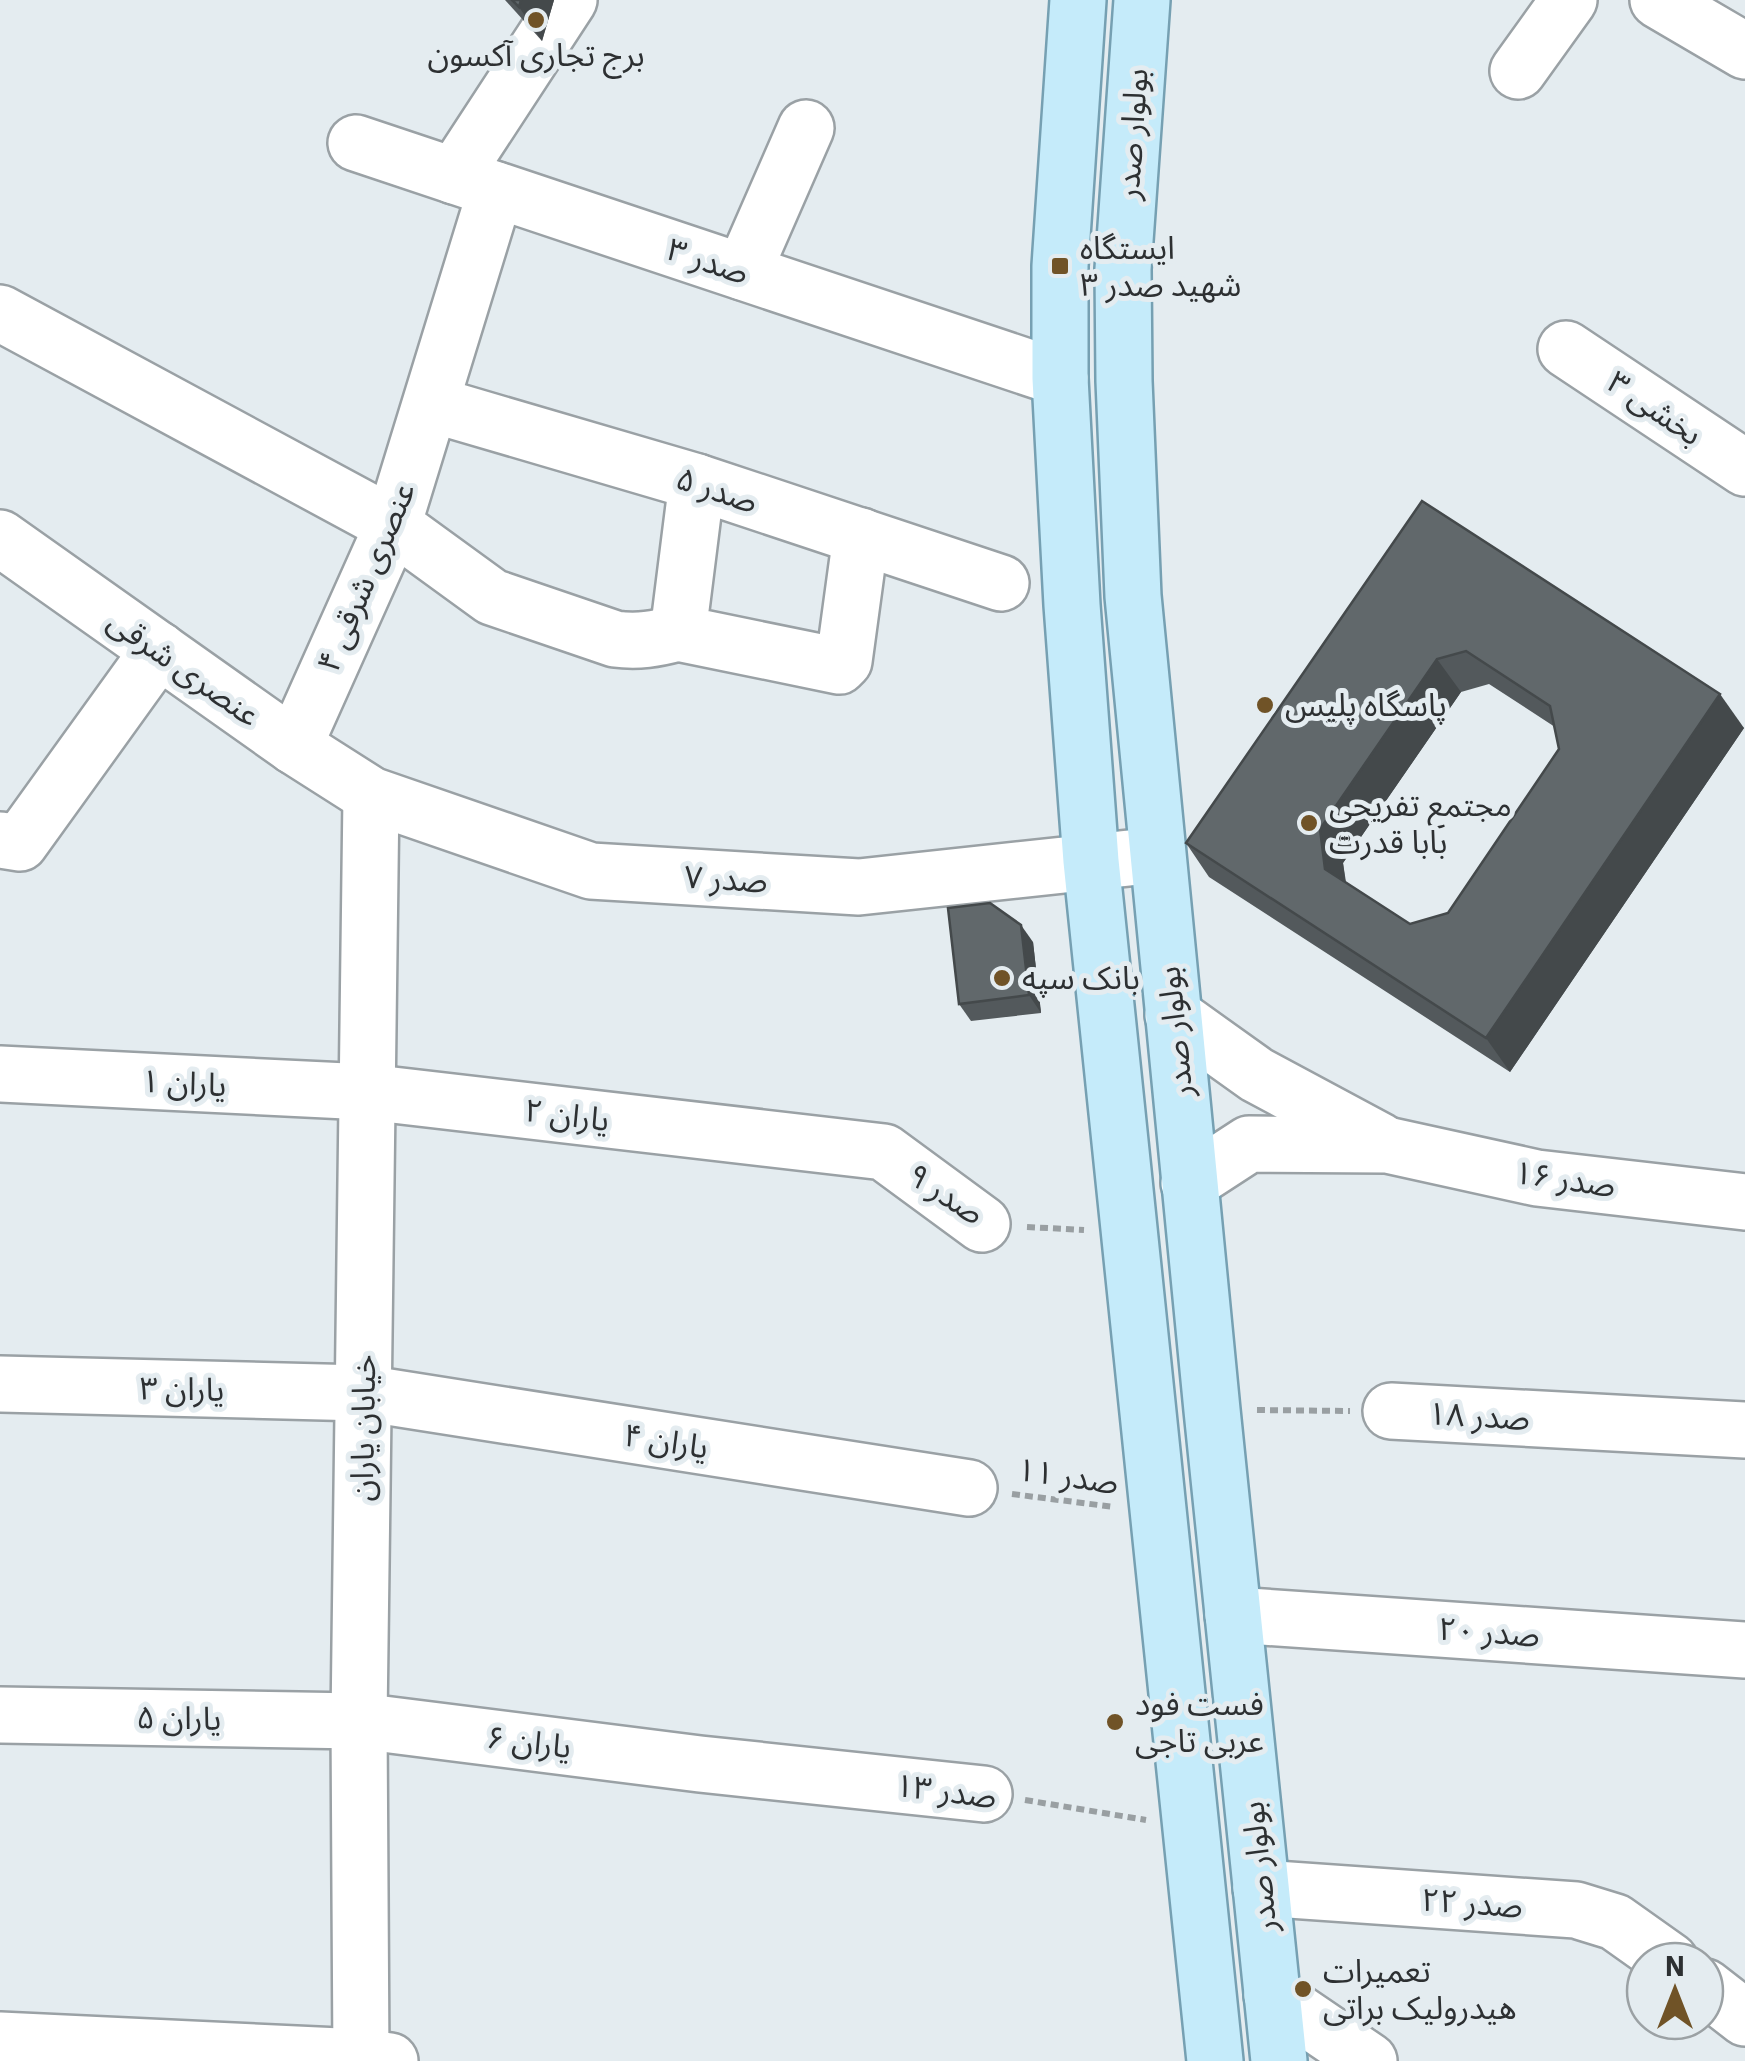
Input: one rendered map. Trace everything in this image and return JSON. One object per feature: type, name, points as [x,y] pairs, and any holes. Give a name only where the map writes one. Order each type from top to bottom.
[{"type":"main road","name":"بولوار صدر","points":[[1078,0],[1060,266],[1060,378],[1072,605],[1092,862],[1215,2061]]},
{"type":"main road","name":"بولوار صدر","points":[[1142,0],[1123,269],[1133,596],[1279,2061]]},
{"type":"street","name":"عنصری شرقی ۴","points":[[294,746],[393,525],[431,404],[475,183],[569,0]]},
{"type":"street","points":[[1518,70],[1569,0]]},
{"type":"street","points":[[1658,0],[1745,51]]},
{"type":"street","points":[[742,272],[806,128]]},
{"type":"street","name":"صدر ۳","points":[[356,143],[1060,378]]},
{"type":"street","points":[[0,313],[393,525],[492,596],[616,639],[650,640],[678,633],[839,666],[844,661],[861,536]]},
{"type":"street","name":"بخشی ۳","points":[[1566,349],[1745,468]]},
{"type":"street","name":"صدر ۵","points":[[431,404],[697,482],[1000,583]]},
{"type":"street","points":[[678,633],[697,482]]},
{"type":"street","name":"عنصری شرقی","points":[[0,538],[294,746],[371,795]]},
{"type":"street","points":[[0,840],[20,842],[159,650]]},
{"type":"street","name":"صدر ۷","points":[[371,795],[592,871],[859,887],[1157,854]]},
{"type":"street","name":"خیابان یاران","points":[[371,795],[358,1720],[371,2060]]},
{"type":"street","name":"صدر ۱۶","points":[[1173,1015],[1257,1075],[1387,1145]]},
{"type":"street","name":"یاران ۱","points":[[0,1074],[367,1092]]},
{"type":"street","name":"یاران ۲","points":[[367,1092],[766,1138]]},
{"type":"street","name":"صدر ۹","points":[[766,1138],[884,1152],[982,1224]]},
{"type":"street","name":"صدر ۱۶","points":[[1190,1182],[1249,1144],[1387,1145],[1537,1178],[1745,1202]]},
{"type":"street","name":"یاران ۳","points":[[0,1384],[363,1393]]},
{"type":"street","name":"یاران ۴","points":[[363,1393],[969,1488]]},
{"type":"street","name":"صدر ۱۸","points":[[1391,1411],[1745,1430]]},
{"type":"street","name":"صدر ۲۰","points":[[1234,1614],[1745,1650]]},
{"type":"street","name":"یاران ۵","points":[[0,1715],[358,1720]]},
{"type":"street","name":"یاران ۶","points":[[358,1720],[700,1764]]},
{"type":"street","name":"صدر ۱۳","points":[[700,1764],[984,1794]]},
{"type":"street","name":"صدر ۲۲","points":[[1261,1888],[1576,1910],[1615,1922],[1642,1941]]},
{"type":"street","points":[[1272,1995],[1368,2061]]},
{"type":"street","points":[[1725,2002],[1745,2018]]},
{"type":"street","points":[[0,2040],[371,2060]]},
{"type":"path","name":"صدر ۹","points":[[982,1224],[1130,1232]]},
{"type":"path","name":"صدر ۱۸","points":[[1212,1410],[1391,1411]]},
{"type":"path","name":"صدر ۱۱","points":[[969,1488],[1159,1514]]},
{"type":"path","name":"صدر ۱۳","points":[[984,1794],[1192,1827]]},
{"type":"building","name":"مجتمع تفریحی بابا قدرت","points":[[1422,501],[1720,694],[1486,1038],[1186,843]],"holes":[[[1466,651],[1550,706],[1559,749],[1448,913],[1410,924],[1325,869],[1320,829],[1437,659]]]},
{"type":"building","name":"بانک سپه","points":[[990,903],[1021,925],[1029,995],[959,1004],[948,908]]},
{"type":"place","name":"برج تجاری آکسون","points":[[536,20]]},
{"type":"place","name":"ایستگاه شهید صدر ۳","points":[[1060,266]]},
{"type":"place","name":"پاسگاه پلیس","points":[[1265,705]]},
{"type":"place","name":"مجتمع تفریحی بابا قدرت","points":[[1309,823]]},
{"type":"place","name":"بانک سپه","points":[[1002,978]]},
{"type":"place","name":"فست فود عربی تاجی","points":[[1115,1722]]},
{"type":"place","name":"تعمیرات هیدرولیک براتی","points":[[1303,1989]]}]
